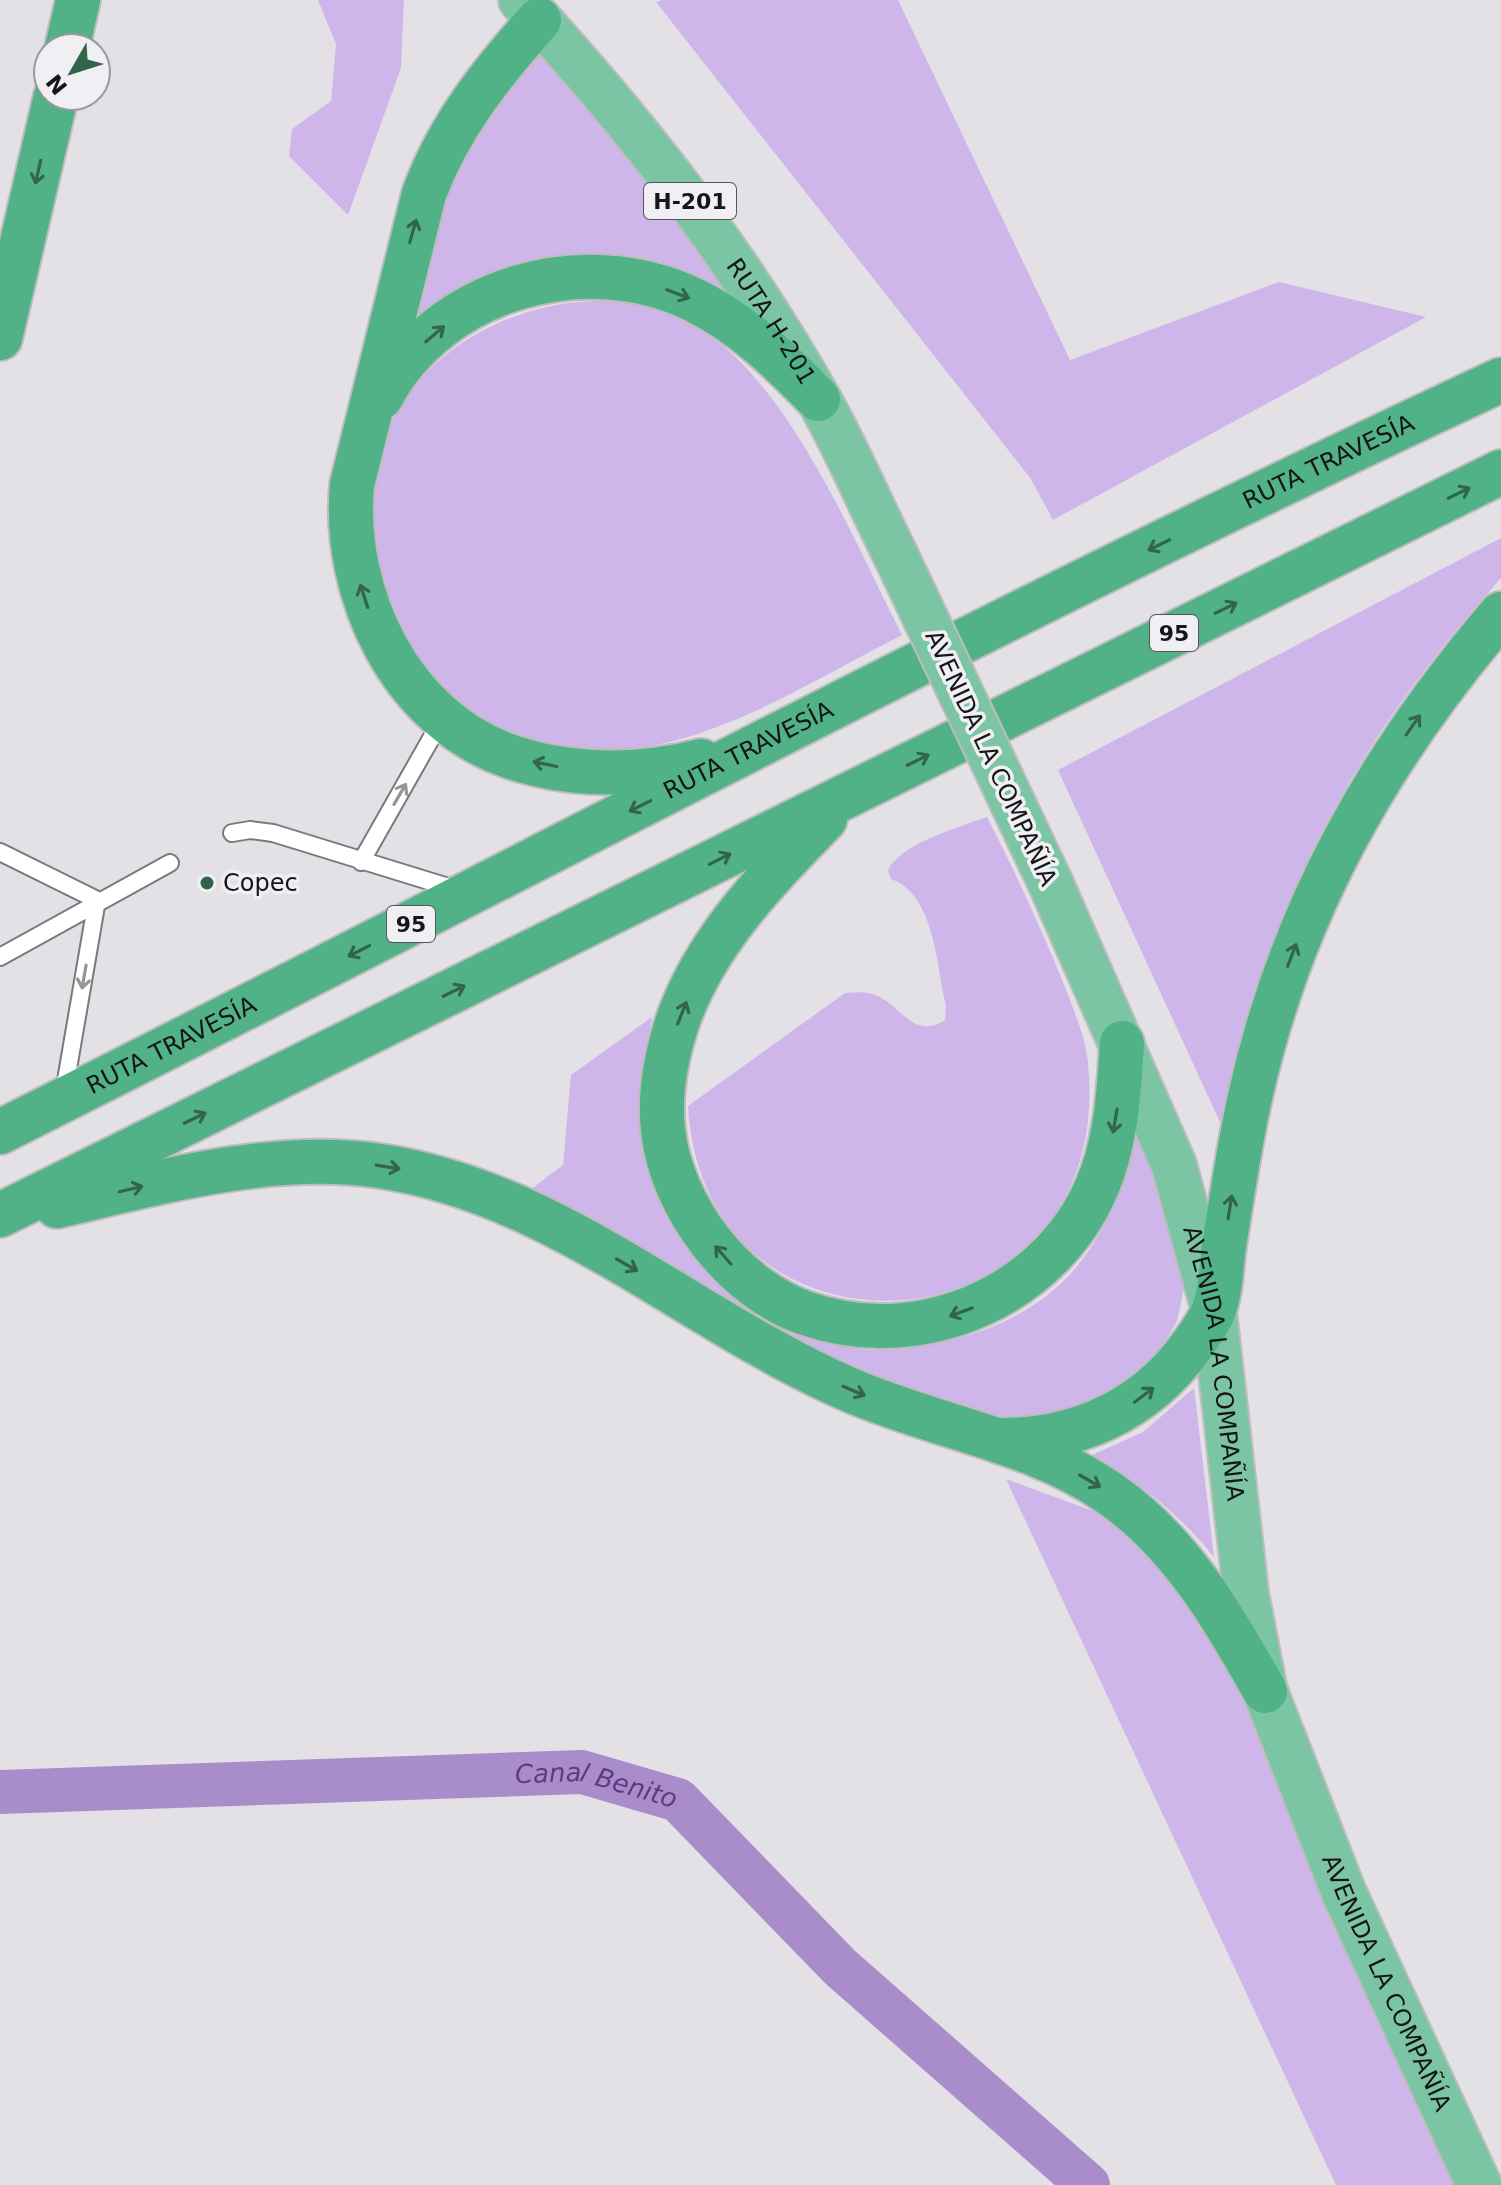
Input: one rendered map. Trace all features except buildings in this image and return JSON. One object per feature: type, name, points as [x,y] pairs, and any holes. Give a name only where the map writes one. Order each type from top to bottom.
[{"type":"highway","points":[[71,32],[78,0]]},
{"type":"highway","points":[[530,10],[465,111],[434,167],[407,251],[370,416],[356,460],[350,509],[358,577],[381,640],[408,679],[444,716],[485,745],[508,756],[590,771],[654,770],[698,762],[759,744]]},
{"type":"highway","points":[[0,338],[52,112]]},
{"type":"highway","points":[[370,416],[406,361],[457,317],[478,303],[523,284],[577,276],[648,284],[694,300],[768,349],[818,399]]},
{"type":"highway","name":"RUTA TRAVESÍA","points":[[0,1132],[471,894],[759,744],[1224,513],[1501,380]]},
{"type":"highway","name":"95","points":[[0,1217],[1501,472]]},
{"type":"highway","points":[[993,1440],[1027,1440],[1068,1433],[1119,1413],[1160,1384],[1178,1364],[1214,1311],[1250,1095],[1276,997],[1307,919],[1341,844],[1385,766],[1434,695],[1501,614]]},
{"type":"highway","points":[[848,795],[769,877],[722,937],[690,993],[670,1050],[662,1102],[668,1155],[706,1233],[743,1275],[762,1290],[806,1314],[858,1324],[937,1320],[1007,1292],[1062,1245],[1091,1200],[1105,1163],[1116,1118],[1122,1043]]},
{"type":"highway","points":[[0,1217],[154,1184],[282,1165],[354,1162],[418,1172],[527,1210],[810,1371],[921,1418],[993,1440],[1087,1479],[1140,1517],[1174,1552],[1216,1606],[1265,1691]]},
{"type":"main road","name":"RUTA H-201","points":[[530,10],[643,137],[716,235],[818,399],[896,556]]},
{"type":"main road","name":"AVENIDA LA COMPAÑÍA","points":[[896,556],[1050,882],[1174,1165],[1214,1311],[1246,1593],[1265,1691],[1344,1893],[1479,2185]]},
{"type":"lane","points":[[361,862],[444,716]]},
{"type":"lane","points":[[232,833],[250,830],[273,833],[471,894]]},
{"type":"lane","points":[[0,852],[97,900]]},
{"type":"lane","points":[[0,957],[97,900],[170,863]]},
{"type":"lane","points":[[63,1101],[97,900]]},
{"type":"shaded area","points":[[318,0],[404,0],[401,68],[348,215],[289,156],[292,129],[331,101],[336,44]]},
{"type":"shaded area","points":[[898,0],[1070,360],[1279,282],[1426,317],[1053,520],[1031,479],[656,2]]},
{"type":"shaded area","points":[[540,48],[751,308],[681,275],[410,324],[429,237],[462,152]]},
{"type":"shaded area","points":[[613,301],[652,308],[689,322],[724,347],[757,380],[814,462],[902,635],[796,691],[722,725],[645,747],[579,750],[531,741],[488,722],[449,693],[408,651],[377,562],[372,526],[372,491],[379,455],[393,419],[414,387],[439,360],[469,338],[503,321],[538,309],[575,302]]},
{"type":"shaded area","points":[[1501,538],[1501,578],[1399,705],[1341,796],[1316,844],[1274,944],[1253,1014],[1225,1133],[1058,770]]},
{"type":"shaded area","points":[[987,817],[1045,940],[1084,1042],[1088,1063],[1080,1160],[1040,1233],[979,1279],[905,1300],[830,1293],[761,1259],[711,1197],[688,1106],[845,993],[878,996],[917,1024],[934,1025],[945,1020],[946,1005],[936,952],[925,915],[906,887],[891,879],[888,870],[895,860],[918,844]]},
{"type":"shaded area","points":[[652,1017],[646,1058],[647,1147],[789,1297],[819,1333],[830,1341],[854,1348],[909,1348],[978,1332],[1016,1316],[1048,1295],[1074,1269],[1096,1239],[1114,1205],[1139,1122],[1184,1289],[1177,1321],[1156,1358],[1099,1404],[1032,1419],[976,1413],[905,1391],[780,1334],[526,1193],[563,1165],[571,1075]]},
{"type":"shaded area","points":[[1194,1388],[1214,1557],[1157,1500],[1090,1456],[1143,1432]]},
{"type":"shaded area","points":[[1006,1479],[1131,1525],[1203,1608],[1461,2185],[1336,2185]]},
{"type":"waterway","name":"Canal Benito","points":[[0,1792],[582,1772],[678,1800],[840,1967],[1088,2185]]},
{"type":"place","name":"Copec","points":[[207,883]]}]
